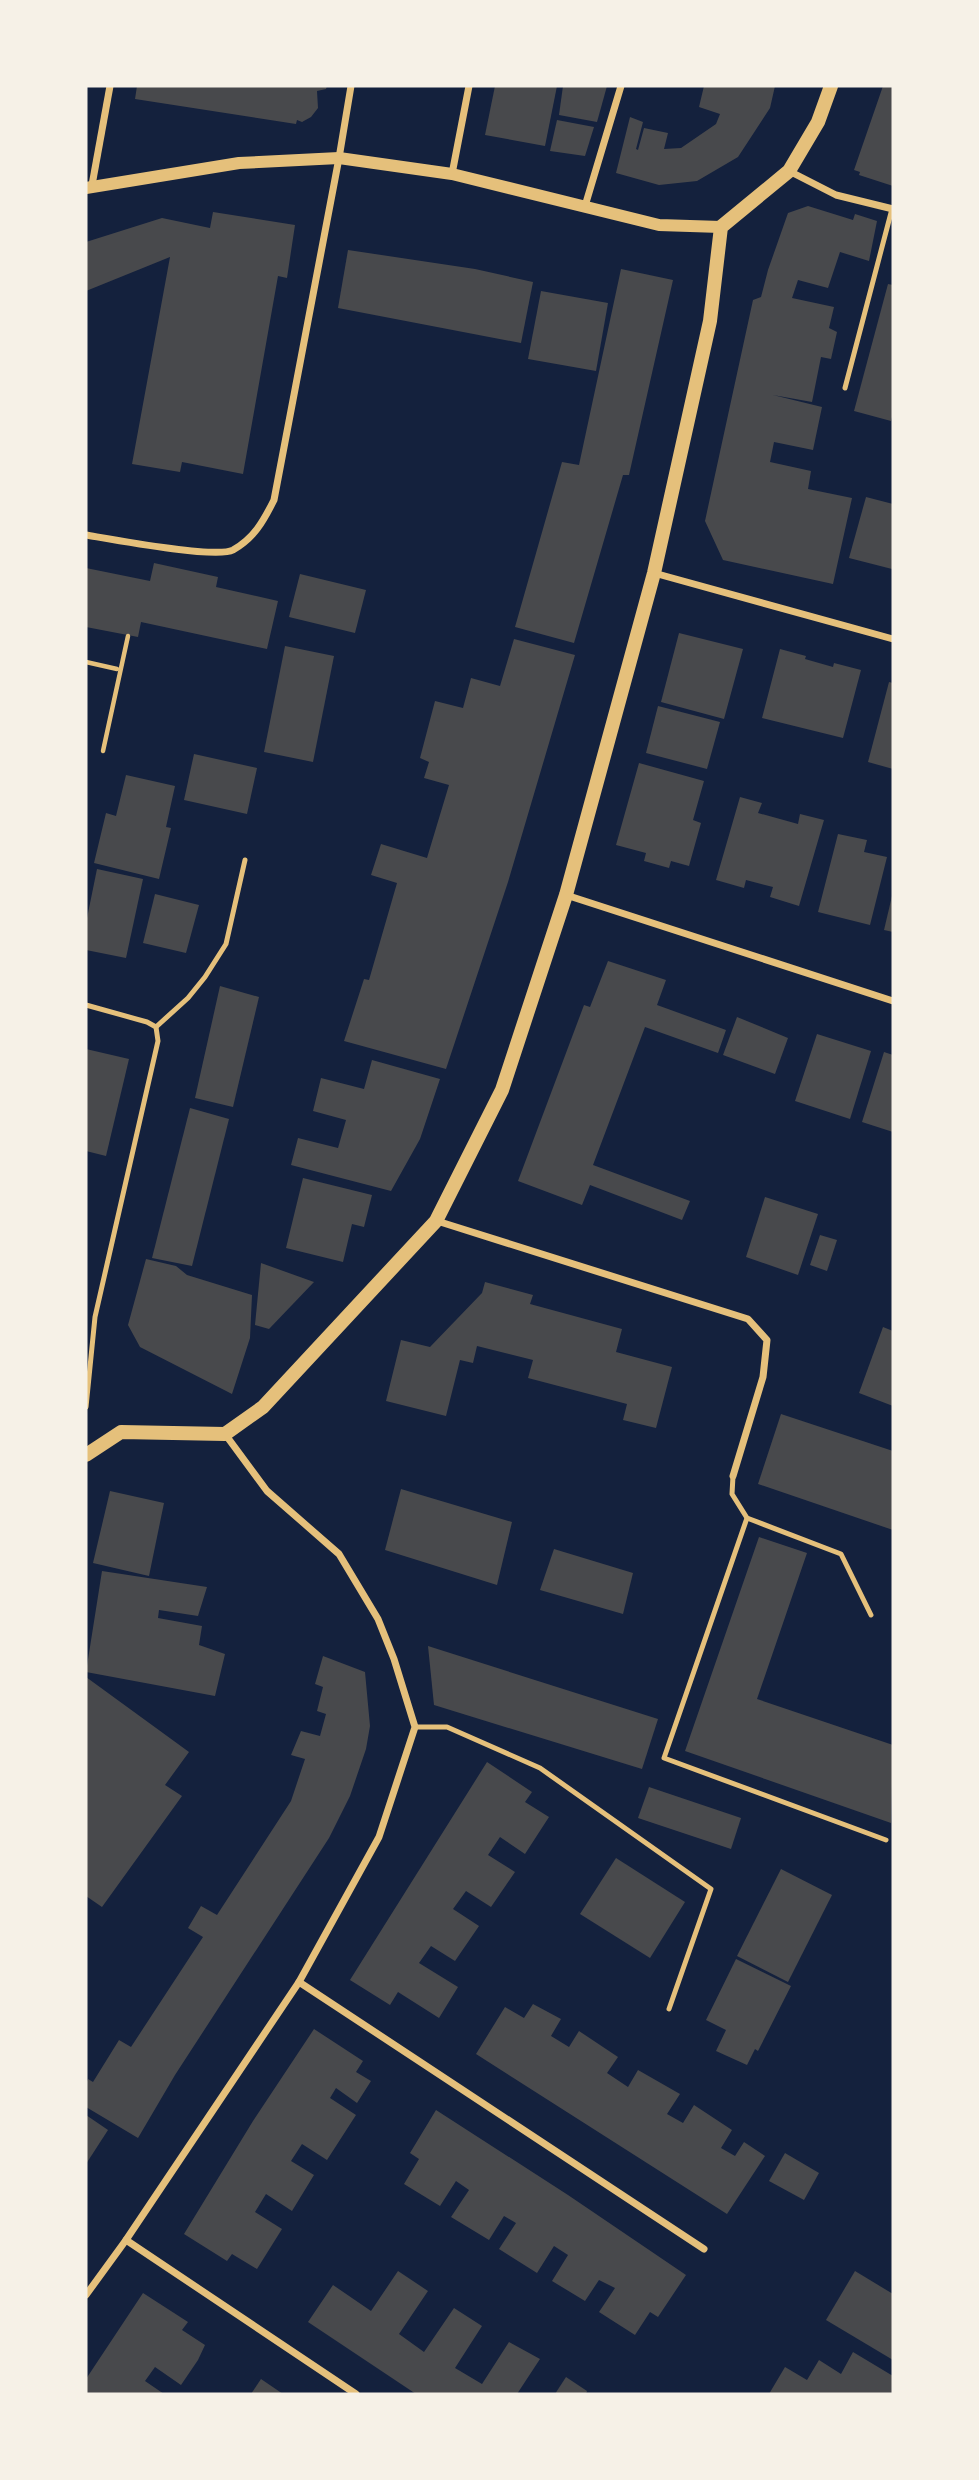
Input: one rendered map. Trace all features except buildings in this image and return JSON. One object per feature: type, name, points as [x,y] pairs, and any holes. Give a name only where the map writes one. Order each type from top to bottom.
[{"type":"main road","points":[[86,1455],[121,1432],[225,1434],[263,1407],[436,1221],[502,1090],[566,895],[654,573],[710,321],[721,227],[789,171],[818,122],[831,86]]},
{"type":"street","points":[[110,86],[89,186],[239,163],[339,158],[452,174],[659,225],[721,227]]},
{"type":"street","points":[[86,535],[189,551],[230,552],[257,533],[274,500],[351,86]]},
{"type":"street","points":[[452,174],[469,86]]},
{"type":"street","points":[[585,206],[621,86]]},
{"type":"street","points":[[789,171],[836,195],[892,209]]},
{"type":"street","points":[[654,573],[893,639]]},
{"type":"street","points":[[566,895],[893,1001]]},
{"type":"street","points":[[436,1221],[748,1319],[767,1339],[763,1377],[733,1476]]},
{"type":"street","points":[[86,2295],[126,2240],[299,1982],[379,1837],[415,1727],[394,1659],[378,1619],[339,1554],[267,1491],[225,1434]]},
{"type":"street","points":[[299,1982],[704,2249]]},
{"type":"street","points":[[126,2240],[356,2394]]},
{"type":"lane","points":[[845,388],[892,209]]},
{"type":"lane","points":[[156,1027],[188,998],[226,944],[245,860]]},
{"type":"lane","points":[[86,1004],[156,1027]]},
{"type":"lane","points":[[86,1407],[95,1317],[158,1041],[156,1027]]},
{"type":"lane","points":[[733,1476],[732,1494],[747,1518],[841,1554],[872,1615]]},
{"type":"lane","points":[[747,1518],[664,1758],[886,1840]]},
{"type":"lane","points":[[415,1727],[447,1727],[540,1768],[711,1889],[669,2009]]},
{"type":"path","points":[[103,751],[128,636]]},
{"type":"path","points":[[86,662],[117,669]]}]
